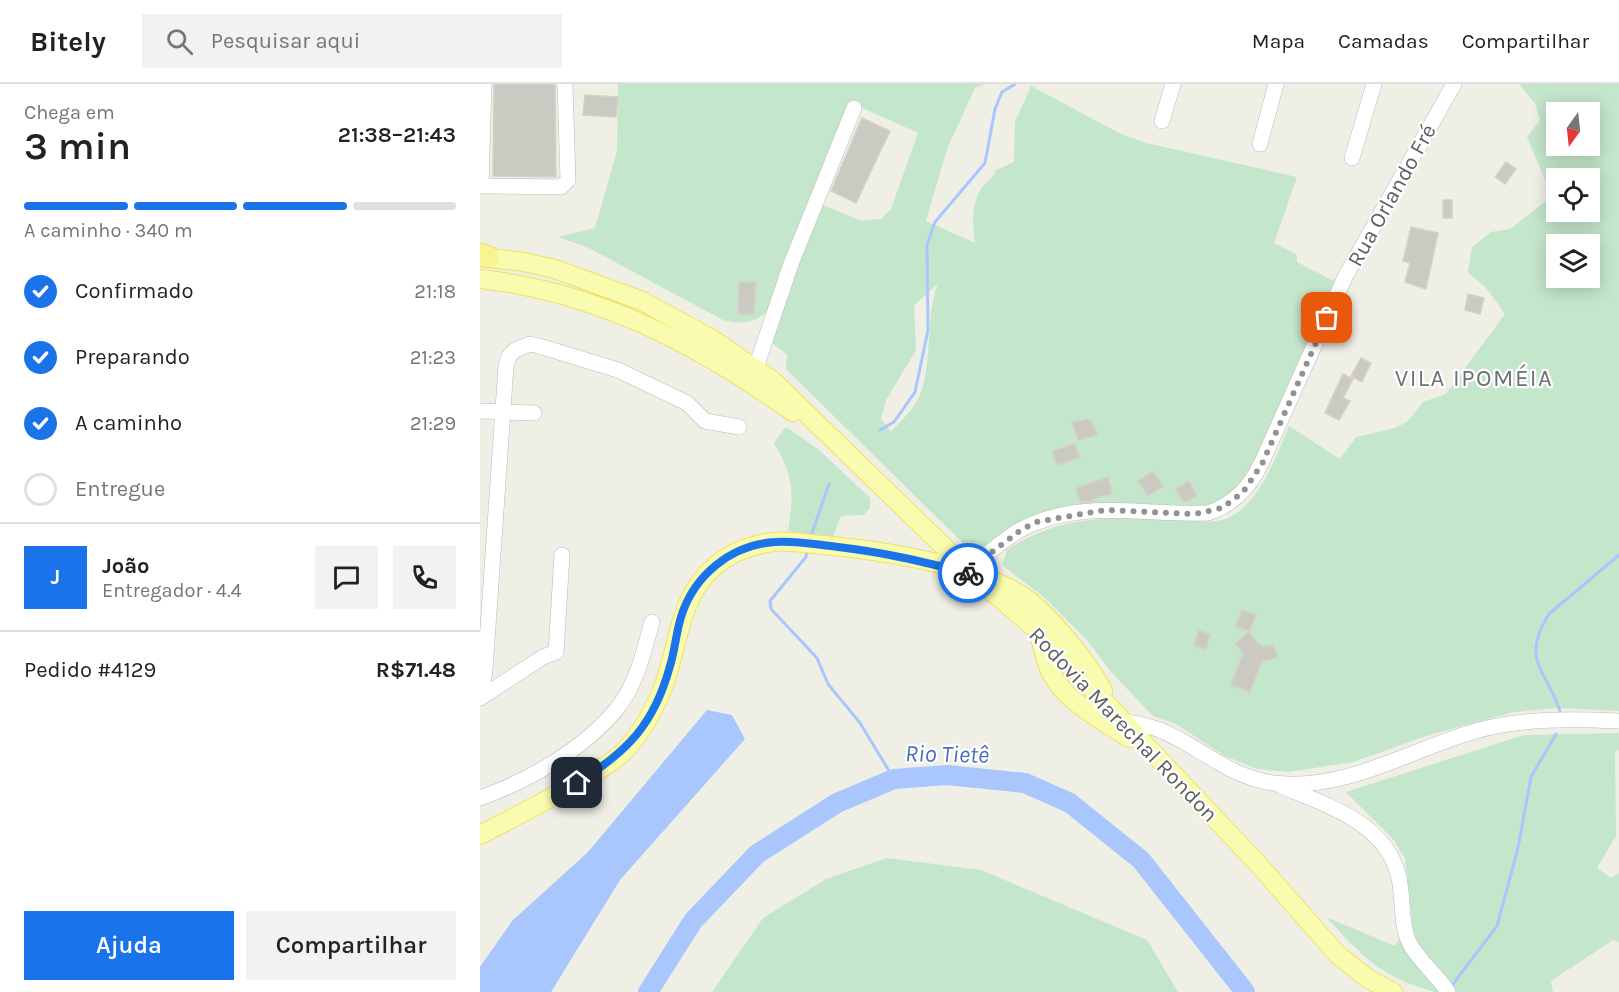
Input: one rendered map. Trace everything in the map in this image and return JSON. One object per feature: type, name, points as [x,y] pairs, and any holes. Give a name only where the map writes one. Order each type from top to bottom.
[{"type":"main road","name":"Rodovia Marechal Rondon","points":[[483,256],[555,269],[642,301],[756,366],[806,411],[970,572],[1096,686],[1117,715],[1259,865],[1337,954],[1367,978],[1393,992]]},
{"type":"main road","name":"Rodovia Marechal Rondon","points":[[480,279],[565,294],[664,332],[748,380],[851,457]]},
{"type":"main road","points":[[480,835],[560,793],[621,754],[638,734],[660,696],[689,597],[701,579],[716,564],[754,545],[776,542],[797,543],[886,552],[970,572],[999,584],[1027,599],[1082,658],[1096,686],[1088,701],[1077,703]]},
{"type":"main road","points":[[921,561],[1025,620]]},
{"type":"main road","points":[[1039,633],[1050,672],[1060,688],[1077,703],[1154,754]]},
{"type":"street","points":[[484,84],[480,186],[561,187],[568,180],[566,84]]},
{"type":"street","points":[[1162,121],[1173,84]]},
{"type":"street","points":[[1260,144],[1276,84]]},
{"type":"street","points":[[1352,158],[1374,84]]},
{"type":"street","name":"Rua Orlando Fré","points":[[970,572],[1021,530],[1036,522],[1105,510],[1208,513],[1222,508],[1243,492],[1262,464],[1345,277],[1454,84]]},
{"type":"street","points":[[756,366],[791,264],[854,108]]},
{"type":"street","points":[[562,555],[556,652],[543,657],[480,698],[495,544],[503,412],[509,356],[514,350],[530,344],[618,370],[687,403],[705,421],[739,428]]},
{"type":"street","points":[[480,411],[534,413]]},
{"type":"street","points":[[480,798],[552,762],[579,744],[616,710],[642,656],[652,622]]},
{"type":"street","points":[[1117,715],[1157,729],[1226,769],[1273,783],[1353,818],[1378,838],[1391,856],[1398,874],[1407,940],[1448,992]]},
{"type":"street","points":[[1273,783],[1328,782],[1479,730],[1501,726],[1575,719],[1619,721]]},
{"type":"green space","points":[[618,84],[985,84],[975,88],[947,149],[926,221],[975,243],[973,216],[975,203],[981,189],[996,170],[1014,162],[1015,122],[1031,86],[1119,133],[1146,143],[1297,177],[1274,243],[1297,255],[1297,262],[1338,283],[1249,480],[1208,509],[1103,506],[975,551],[969,549],[786,369],[787,354],[769,341],[821,204],[861,221],[881,219],[891,209],[918,133],[854,104],[769,310],[759,318],[742,322],[723,320],[587,247],[558,237],[595,228],[617,151]],"holes":[[[938,283],[934,296],[926,368],[920,395],[911,410],[891,432],[881,419],[886,400],[916,350],[914,306]],[[1075,444],[1080,458],[1057,465],[1053,451]],[[1152,471],[1163,486],[1148,496],[1138,481]],[[1189,482],[1197,496],[1184,504],[1175,490]]]},
{"type":"green space","points":[[1519,84],[1619,84],[1619,711],[1557,708],[1514,712],[1432,734],[1353,762],[1288,772],[1257,769],[1223,755],[1176,724],[1153,716],[1112,673],[1087,640],[1045,598],[1002,565],[1007,550],[1047,530],[1088,520],[1130,518],[1218,521],[1230,517],[1241,510],[1259,489],[1273,464],[1289,426],[1340,459],[1356,437],[1395,428],[1407,422],[1423,402],[1446,394],[1505,314],[1487,289],[1468,272],[1472,247],[1491,232],[1510,229],[1546,201],[1546,222],[1600,222],[1600,168],[1546,168],[1546,190],[1545,180],[1527,137],[1540,120],[1535,103]],"holes":[[[1242,610],[1256,616],[1250,631],[1236,626]],[[1248,632],[1262,647],[1274,645],[1277,658],[1262,661],[1250,692],[1231,685],[1243,653],[1235,644]]]},
{"type":"green space","points":[[786,427],[818,449],[870,498],[870,508],[863,515],[841,516],[833,537],[788,531],[791,486],[785,465],[774,443]]},
{"type":"green space","points":[[1619,733],[1619,750],[1615,752],[1616,836],[1597,868],[1611,878],[1619,873],[1619,942],[1613,940],[1551,981],[1553,992],[1435,992],[1401,980],[1374,964],[1326,917],[1395,946],[1412,920],[1405,858],[1392,838],[1346,792],[1524,735]]},
{"type":"green space","points":[[887,858],[981,870],[1147,940],[1178,992],[712,992],[763,918],[826,879]]},
{"type":"water","points":[[707,710],[732,715],[745,739],[620,880],[551,992],[480,992],[480,967],[512,921],[588,852]]},
{"type":"building","points":[[494,84],[555,84],[556,177],[493,176]]},
{"type":"building","points":[[585,95],[618,97],[616,117],[583,115]]},
{"type":"building","points":[[862,118],[890,131],[856,203],[831,191]]},
{"type":"building","points":[[1506,162],[1516,169],[1505,184],[1495,177]]},
{"type":"building","points":[[1443,200],[1452,200],[1452,218],[1443,218]]},
{"type":"building","points":[[1411,227],[1438,233],[1426,289],[1405,282],[1410,263],[1403,261]]},
{"type":"building","points":[[739,282],[756,282],[754,314],[738,314]]},
{"type":"building","points":[[1468,294],[1484,298],[1480,314],[1465,310]]},
{"type":"building","points":[[1361,358],[1371,363],[1362,382],[1351,376]]},
{"type":"building","points":[[1343,374],[1353,379],[1343,398],[1350,401],[1339,420],[1325,413]]},
{"type":"building","points":[[1090,419],[1098,435],[1078,440],[1072,422]]},
{"type":"building","points":[[1075,444],[1080,458],[1057,465],[1052,451]]},
{"type":"building","points":[[1153,471],[1163,486],[1148,496],[1138,481]]},
{"type":"building","points":[[1108,477],[1112,494],[1092,499],[1093,501],[1080,502],[1076,488]]},
{"type":"building","points":[[1189,481],[1197,496],[1184,503],[1175,489]]},
{"type":"building","points":[[1242,610],[1256,615],[1250,631],[1236,626]]},
{"type":"building","points":[[1198,630],[1210,634],[1206,650],[1194,646]]},
{"type":"building","points":[[1248,632],[1262,647],[1274,645],[1277,658],[1262,661],[1250,692],[1231,685],[1243,653],[1235,644]]},
{"type":"waterway","points":[[880,430],[894,422],[915,392],[928,330],[927,245],[935,222],[985,163],[995,109],[1002,92],[1015,84]]},
{"type":"waterway","points":[[811,536],[829,484]]},
{"type":"waterway","points":[[807,551],[806,557],[770,601],[771,609],[817,658],[828,684],[860,723],[894,779]]},
{"type":"waterway","points":[[1560,711],[1538,664],[1536,654],[1541,630],[1549,614],[1619,555]]},
{"type":"waterway","points":[[1453,984],[1497,926],[1518,848],[1531,777],[1556,734]]},
{"type":"waterway","name":"Rio Tietê","points":[[648,992],[693,921],[757,854],[837,803],[894,779],[947,775],[1025,783],[1070,803],[1141,860],[1245,992]]},
{"type":"way so far","points":[[968,573],[973,575],[968,570],[1021,530],[1036,522],[1105,510],[1208,513],[1233,501],[1252,481],[1262,464],[1327,318]]},
{"type":"district","name":"VILA IPOMÉIA","points":[[1474,378]]},
{"type":"route","points":[[577,783],[621,754],[638,734],[660,696],[670,667],[681,617],[689,597],[701,579],[716,564],[734,553],[754,545],[776,542],[797,543],[886,552],[968,573]]}]
